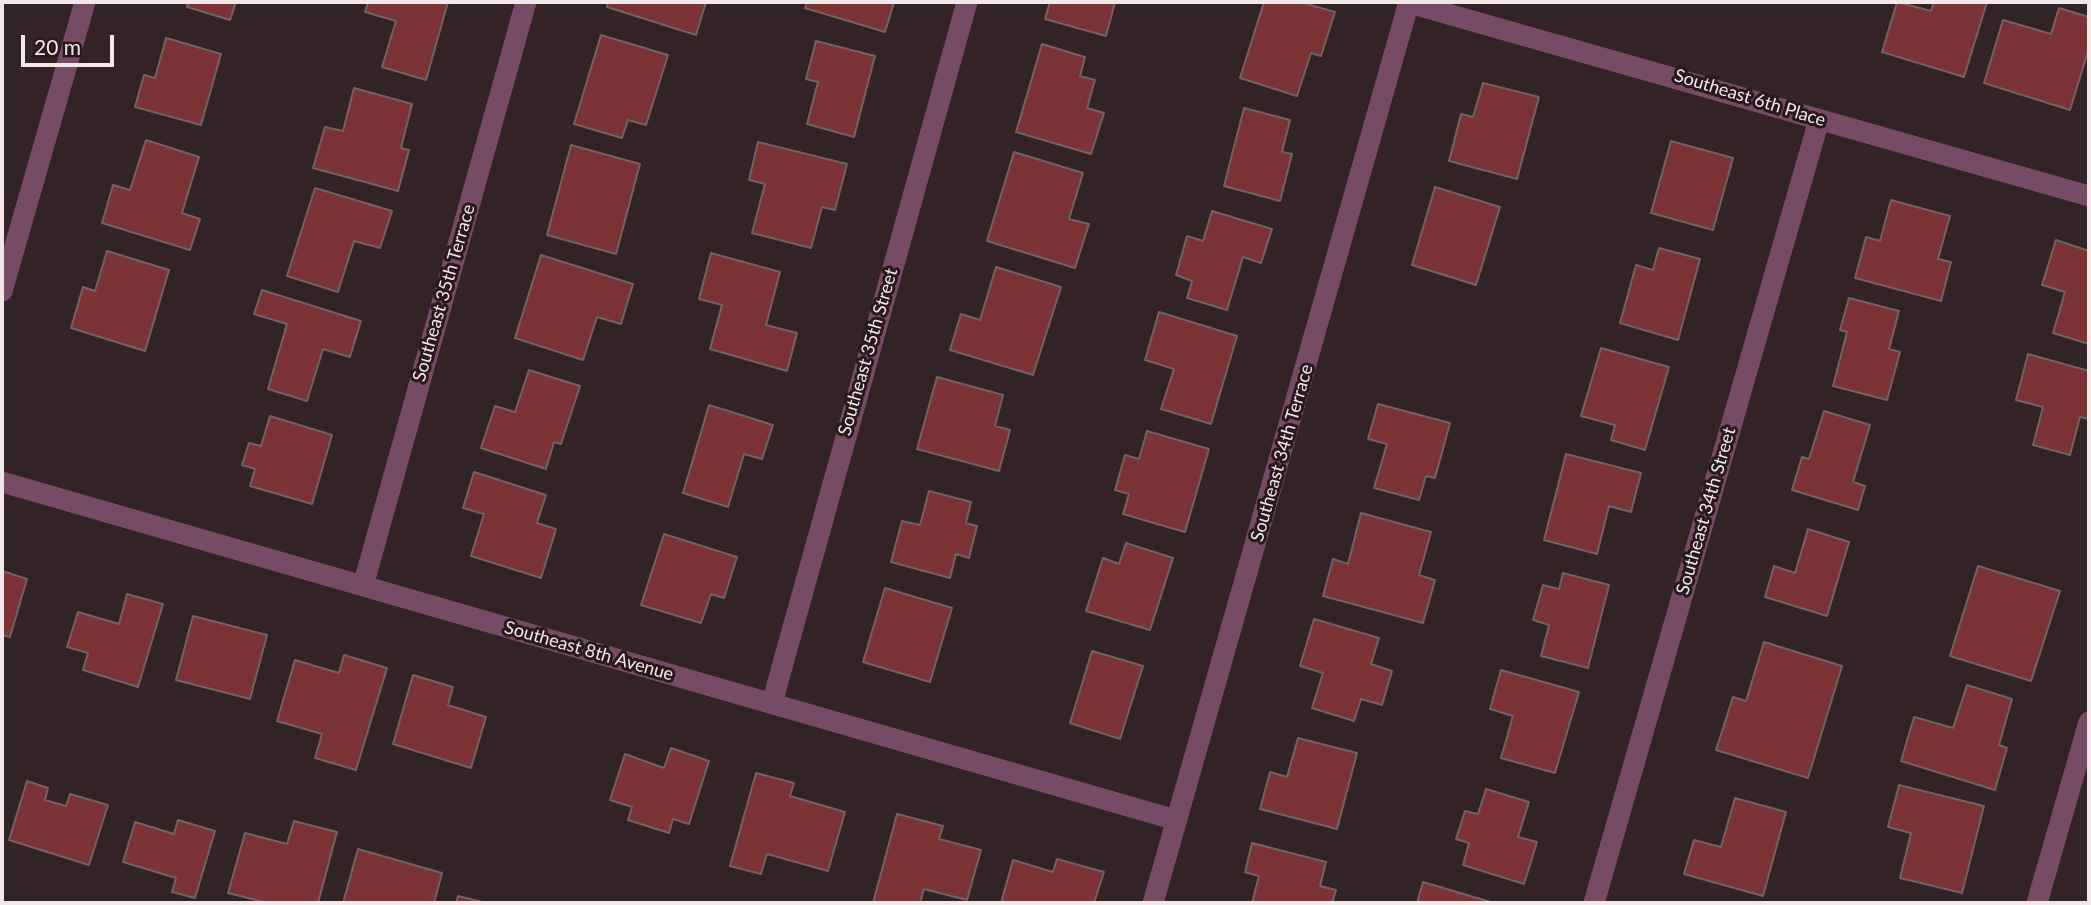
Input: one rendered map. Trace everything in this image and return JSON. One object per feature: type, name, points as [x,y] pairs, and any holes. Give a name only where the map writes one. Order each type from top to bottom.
[{"type":"street","points":[[2,291],[85,2]]},
{"type":"street","name":"Southeast 35th Terrace","points":[[363,586],[526,2]]},
{"type":"street","name":"Southeast 35th Street","points":[[772,703],[967,2]]},
{"type":"street","name":"Southeast 6th Place","points":[[1409,2],[2089,196]]},
{"type":"street","name":"Southeast 34th Terrace","points":[[1153,903],[1409,2]]},
{"type":"street","name":"Southeast 34th Street","points":[[1594,903],[1819,120]]},
{"type":"street","name":"Southeast 8th Avenue","points":[[2,482],[1176,820]]},
{"type":"street","points":[[2037,903],[2089,722]]},
{"type":"building","points":[[188,2],[236,2],[230,20],[187,7]]},
{"type":"building","points":[[368,2],[448,2],[426,80],[382,67],[396,21],[365,12]]},
{"type":"building","points":[[608,2],[706,2],[696,35],[607,7]]},
{"type":"building","points":[[807,2],[894,2],[885,32],[805,8]]},
{"type":"building","points":[[1050,2],[1115,2],[1106,36],[1045,19]]},
{"type":"building","points":[[1264,2],[1300,2],[1335,12],[1321,56],[1311,53],[1297,96],[1240,78]]},
{"type":"building","points":[[1897,2],[1931,11],[1934,2],[1987,2],[1964,77],[1882,52]]},
{"type":"building","points":[[2059,8],[2089,17],[2089,48],[2070,110],[1984,83],[2003,20],[2051,34]]},
{"type":"building","points":[[601,35],[668,55],[646,125],[628,120],[622,138],[574,124]]},
{"type":"building","points":[[166,38],[221,54],[201,125],[135,107],[144,75],[155,78]]},
{"type":"building","points":[[816,41],[875,56],[854,137],[807,124],[818,82],[806,79]]},
{"type":"building","points":[[1042,44],[1085,57],[1080,76],[1095,80],[1087,108],[1104,113],[1091,154],[1016,132]]},
{"type":"building","points":[[1483,83],[1539,97],[1517,179],[1449,161],[1461,114],[1473,117]]},
{"type":"building","points":[[354,88],[412,104],[401,148],[409,150],[398,191],[313,168],[325,127],[343,131]]},
{"type":"building","points":[[1244,108],[1290,120],[1282,152],[1292,154],[1280,201],[1224,186]]},
{"type":"building","points":[[146,140],[199,157],[182,213],[200,219],[190,250],[102,223],[113,185],[130,190]]},
{"type":"building","points":[[1671,141],[1733,158],[1713,230],[1651,213]]},
{"type":"building","points":[[758,142],[847,164],[835,210],[822,207],[811,248],[752,233],[765,184],[749,180]]},
{"type":"building","points":[[571,145],[640,164],[616,254],[547,235]]},
{"type":"building","points":[[1014,152],[1083,173],[1069,219],[1089,224],[1075,268],[987,241]]},
{"type":"building","points":[[1435,187],[1500,207],[1476,285],[1412,265]]},
{"type":"building","points":[[315,188],[392,211],[380,248],[354,241],[338,292],[287,276]]},
{"type":"building","points":[[1891,200],[1950,216],[1938,259],[1951,262],[1941,301],[1855,278],[1866,237],[1880,241]]},
{"type":"building","points":[[1212,211],[1272,229],[1261,263],[1243,257],[1227,310],[1187,298],[1192,281],[1176,275],[1187,236],[1203,241]]},
{"type":"building","points":[[2056,240],[2089,251],[2089,344],[2053,333],[2065,292],[2042,285]]},
{"type":"building","points":[[1659,248],[1700,259],[1678,340],[1620,323],[1636,265],[1653,270]]},
{"type":"building","points":[[107,251],[169,270],[145,351],[71,328],[83,287],[95,291]]},
{"type":"building","points":[[711,253],[780,272],[766,325],[797,333],[787,371],[710,349],[722,305],[699,299]]},
{"type":"building","points":[[541,255],[633,284],[621,324],[597,317],[583,360],[515,338]]},
{"type":"building","points":[[996,267],[1061,287],[1033,375],[950,350],[961,314],[980,320]]},
{"type":"building","points":[[262,290],[361,321],[350,357],[323,349],[307,401],[268,389],[287,324],[254,314]]},
{"type":"building","points":[[1849,298],[1899,311],[1889,349],[1900,352],[1887,400],[1833,386],[1847,332],[1840,330]]},
{"type":"building","points":[[1159,312],[1237,336],[1211,424],[1161,409],[1174,369],[1145,360]]},
{"type":"building","points":[[1601,348],[1669,367],[1645,450],[1611,440],[1615,425],[1581,416]]},
{"type":"building","points":[[2028,354],[2089,371],[2089,419],[2080,417],[2070,455],[2033,445],[2043,407],[2016,400]]},
{"type":"building","points":[[529,370],[580,386],[561,444],[554,442],[546,469],[481,448],[495,406],[515,412]]},
{"type":"building","points":[[937,377],[1003,395],[995,426],[1010,430],[999,471],[917,449]]},
{"type":"building","points":[[1378,404],[1450,423],[1435,478],[1426,476],[1419,500],[1374,488],[1387,444],[1368,439]]},
{"type":"building","points":[[709,405],[773,425],[762,459],[744,454],[728,507],[683,493]]},
{"type":"building","points":[[1824,411],[1870,425],[1853,482],[1865,486],[1858,510],[1792,490],[1802,457],[1809,459]]},
{"type":"building","points":[[270,416],[332,435],[312,504],[250,486],[255,469],[242,465],[249,443],[261,446]]},
{"type":"building","points":[[1147,431],[1209,449],[1185,532],[1123,514],[1129,494],[1115,490],[1125,455],[1139,459]]},
{"type":"building","points":[[1566,454],[1641,473],[1631,512],[1609,506],[1597,554],[1544,540]]},
{"type":"building","points":[[474,472],[546,495],[537,523],[556,529],[541,578],[471,556],[484,514],[463,508]]},
{"type":"building","points":[[929,491],[971,502],[966,523],[977,526],[969,558],[956,554],[950,578],[891,562],[902,521],[920,525]]},
{"type":"building","points":[[1361,513],[1431,532],[1419,575],[1435,580],[1423,623],[1323,596],[1333,559],[1348,564]]},
{"type":"building","points":[[1808,529],[1849,542],[1827,616],[1765,597],[1774,566],[1795,573]]},
{"type":"building","points":[[664,534],[737,557],[724,598],[711,594],[701,623],[641,605]]},
{"type":"building","points":[[1126,543],[1173,558],[1150,630],[1086,611],[1103,558],[1119,564]]},
{"type":"building","points":[[1978,566],[2060,591],[2031,681],[1950,656]]},
{"type":"building","points":[[2,571],[27,579],[10,637],[2,635]]},
{"type":"building","points":[[1563,573],[1609,585],[1588,668],[1541,656],[1549,625],[1533,620],[1543,585],[1559,589]]},
{"type":"building","points":[[885,588],[952,608],[930,682],[863,662]]},
{"type":"building","points":[[127,594],[163,604],[138,687],[83,670],[88,653],[67,647],[78,612],[119,624]]},
{"type":"building","points":[[193,616],[267,635],[250,699],[176,680]]},
{"type":"building","points":[[1314,619],[1379,638],[1371,664],[1392,671],[1382,705],[1361,699],[1354,721],[1312,708],[1323,673],[1300,666]]},
{"type":"building","points":[[1764,642],[1842,666],[1808,778],[1716,750],[1733,697],[1746,701]]},
{"type":"building","points":[[1092,651],[1143,666],[1120,739],[1070,723]]},
{"type":"building","points":[[344,655],[387,668],[356,770],[315,758],[322,734],[277,721],[295,660],[339,673]]},
{"type":"building","points":[[1501,670],[1579,692],[1555,773],[1501,758],[1513,716],[1490,709]]},
{"type":"building","points":[[413,675],[453,687],[448,705],[486,717],[471,768],[393,744]]},
{"type":"building","points":[[1967,685],[2012,699],[1999,745],[2007,748],[1995,790],[1901,761],[1914,717],[1953,728]]},
{"type":"building","points":[[1298,738],[1357,753],[1337,829],[1260,809],[1270,772],[1287,777]]},
{"type":"building","points":[[671,748],[709,761],[689,824],[673,819],[669,833],[628,820],[632,807],[610,800],[625,754],[664,768]]},
{"type":"building","points":[[756,773],[794,783],[790,796],[845,812],[828,871],[767,854],[761,874],[730,866]]},
{"type":"building","points":[[27,781],[48,788],[45,800],[66,806],[70,794],[108,805],[89,865],[9,840]]},
{"type":"building","points":[[1899,785],[1984,806],[1962,893],[1900,878],[1911,833],[1888,827]]},
{"type":"building","points":[[1486,789],[1529,802],[1518,837],[1537,842],[1524,884],[1463,865],[1469,843],[1456,839],[1465,811],[1478,814]]},
{"type":"building","points":[[1735,798],[1786,812],[1763,896],[1684,874],[1694,840],[1721,847]]},
{"type":"building","points":[[897,814],[943,826],[939,839],[981,850],[967,900],[924,889],[920,903],[873,903]]},
{"type":"building","points":[[178,820],[215,831],[195,898],[172,892],[176,878],[123,862],[135,822],[174,834]]},
{"type":"building","points":[[294,821],[337,832],[318,903],[268,903],[228,893],[245,833],[287,844]]},
{"type":"building","points":[[1252,843],[1326,862],[1320,886],[1336,890],[1332,903],[1252,903],[1259,876],[1245,872]]},
{"type":"building","points":[[358,849],[442,873],[434,903],[343,903]]},
{"type":"building","points":[[1057,859],[1104,872],[1094,903],[1001,903],[1013,860],[1053,872]]},
{"type":"building","points":[[1423,882],[1494,903],[1417,903]]},
{"type":"building","points":[[458,896],[486,903],[456,903]]}]
